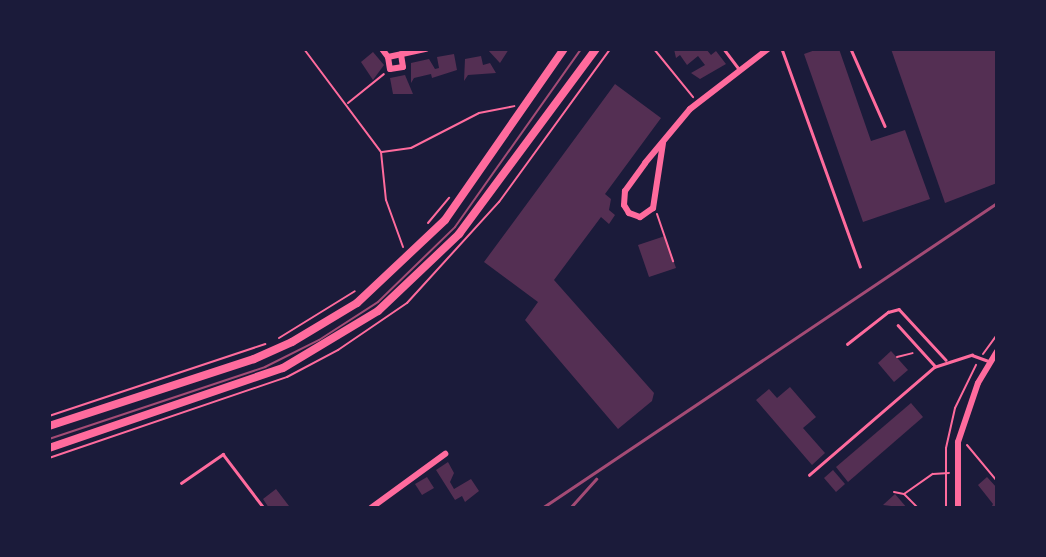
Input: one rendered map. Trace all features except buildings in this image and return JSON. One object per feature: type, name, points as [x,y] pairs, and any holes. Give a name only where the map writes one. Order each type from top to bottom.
[{"type":"main road","points":[[49,426],[254,359],[303,336],[357,303],[445,220],[518,107],[564,49]]},
{"type":"main road","points":[[49,448],[258,378],[308,355],[370,317],[423,273],[458,234],[596,49]]},
{"type":"street","points":[[382,49],[388,57],[390,69],[403,67],[401,54]]},
{"type":"street","points":[[388,57],[426,49]]},
{"type":"street","points":[[663,143],[653,208],[640,217],[629,213],[624,205],[625,191],[663,143],[697,102],[768,49]]},
{"type":"street","points":[[958,508],[956,474],[960,436],[997,351]]},
{"type":"street","points":[[371,508],[445,454]]},
{"type":"lane","points":[[724,49],[740,70]]},
{"type":"lane","points":[[782,49],[860,266]]},
{"type":"lane","points":[[851,49],[885,127]]},
{"type":"lane","points":[[847,344],[888,312],[899,309],[946,360]]},
{"type":"lane","points":[[898,325],[935,366]]},
{"type":"lane","points":[[809,475],[935,366],[946,360],[972,355],[991,362]]},
{"type":"lane","points":[[181,483],[223,454],[264,508]]},
{"type":"path","points":[[303,49],[381,152],[386,200],[404,251],[413,241]]},
{"type":"path","points":[[654,49],[697,102]]},
{"type":"path","points":[[347,104],[390,69]]},
{"type":"path","points":[[507,117],[518,107],[521,96]]},
{"type":"path","points":[[381,152],[411,148],[480,113],[518,107]]},
{"type":"path","points":[[421,231],[455,190]]},
{"type":"path","points":[[653,208],[673,261]]},
{"type":"path","points":[[49,416],[274,341],[360,288]]},
{"type":"path","points":[[897,357],[922,350]]},
{"type":"path","points":[[960,436],[997,481]]},
{"type":"path","points":[[904,494],[933,474],[956,474]]},
{"type":"path","points":[[894,492],[904,494],[918,508]]},
{"type":"tram line","points":[[49,439],[265,367],[319,340],[378,302],[455,227],[581,49]]},
{"type":"railway","points":[[542,508],[997,203]]},
{"type":"railway","points":[[570,508],[596,479]]}]
